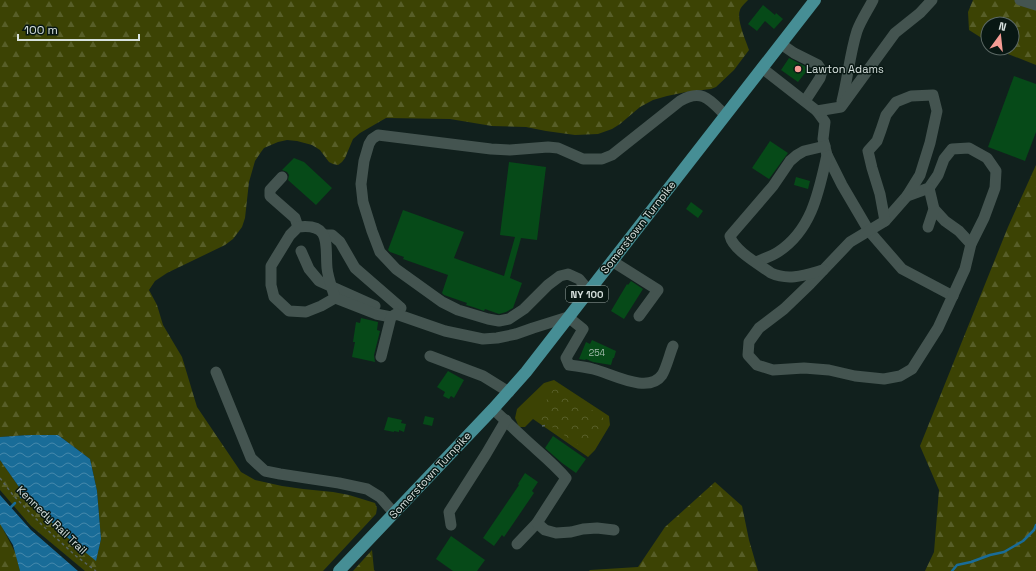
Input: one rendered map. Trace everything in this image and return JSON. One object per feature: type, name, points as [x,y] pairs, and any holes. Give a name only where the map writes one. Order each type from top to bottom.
[{"type":"main road","name":"Somerstown Turnpike","points":[[339,571],[509,392],[815,0]]},
{"type":"lane","points":[[841,107],[858,29],[873,0]]},
{"type":"lane","points":[[818,111],[841,107],[895,33],[920,13],[932,0]]},
{"type":"lane","points":[[1020,0],[1036,5]]},
{"type":"lane","points":[[781,44],[794,53],[818,65],[822,71],[820,78],[805,101]]},
{"type":"lane","points":[[762,68],[818,111],[825,122],[823,139],[826,150],[842,185],[869,230],[902,269],[953,296]]},
{"type":"lane","points":[[589,291],[578,279],[568,274],[560,276],[548,285],[524,310],[509,319],[499,321],[458,310],[432,295],[396,269],[380,252],[363,202],[362,184],[364,161],[372,139],[378,135],[510,150],[548,147],[558,148],[583,159],[602,159],[612,155],[687,97],[693,95],[702,96],[708,99],[725,115]]},
{"type":"lane","points":[[886,221],[868,151],[877,141],[886,115],[896,102],[911,96],[933,95],[937,111],[930,143],[920,175],[907,196],[886,221],[850,242],[784,309],[758,328],[748,342],[748,356],[758,365],[774,370],[804,368],[829,370],[855,376],[884,379],[900,376],[912,369],[938,328],[965,269],[971,244],[984,218],[995,188],[996,172],[988,158],[968,148],[952,149],[944,159],[938,175],[929,188],[907,196]]},
{"type":"lane","points":[[824,270],[798,277],[783,277],[771,273],[738,250],[731,242],[730,236],[773,186],[790,160],[804,151],[826,150]]},
{"type":"lane","points":[[756,262],[778,252],[797,236],[812,212],[821,182],[826,150]]},
{"type":"lane","points":[[282,177],[270,190],[270,196],[295,218],[298,227]]},
{"type":"lane","points":[[929,188],[934,209],[971,244]]},
{"type":"lane","points":[[928,227],[934,209]]},
{"type":"lane","points":[[306,226],[317,229],[324,235],[327,244],[327,269],[334,298],[321,306],[306,312],[289,310],[274,297],[271,285],[271,266],[290,235],[298,227],[306,226]]},
{"type":"lane","points":[[324,235],[332,236],[340,242],[355,268],[396,313]]},
{"type":"lane","points":[[301,251],[309,269],[319,281],[379,308],[445,331],[483,339],[497,338],[516,334],[568,318],[583,329],[566,358],[569,365],[593,369],[640,384],[651,383],[661,375],[673,346]]},
{"type":"lane","points":[[612,261],[658,290],[639,316]]},
{"type":"lane","points":[[334,298],[376,314],[396,313]]},
{"type":"lane","points":[[381,357],[396,313]]},
{"type":"lane","points":[[430,356],[483,376],[509,392]]},
{"type":"lane","points":[[216,372],[251,458],[265,470],[280,474],[339,483],[367,490],[380,497],[394,512]]},
{"type":"lane","points":[[493,409],[566,478],[537,523],[517,544]]},
{"type":"lane","points":[[451,525],[449,512],[506,420]]},
{"type":"lane","points":[[537,523],[545,530],[556,533],[597,528],[614,530]]},
{"type":"path","points":[[542,426],[548,425]]},
{"type":"path","name":"Kennedy Rail Trail","points":[[0,478],[13,495],[44,527],[76,556],[96,571]]},
{"type":"green space","points":[[0,0],[748,0],[740,10],[739,19],[749,50],[734,70],[716,87],[653,100],[640,107],[612,129],[598,134],[575,135],[526,127],[492,126],[450,119],[386,118],[360,133],[353,139],[345,158],[338,165],[329,162],[320,150],[312,145],[297,141],[287,140],[264,148],[255,161],[249,182],[245,218],[242,227],[233,239],[225,245],[167,273],[155,281],[149,290],[157,305],[163,325],[182,357],[197,407],[241,472],[255,480],[282,486],[349,495],[375,503],[377,508],[376,514],[323,571],[85,571],[31,526],[0,490],[0,460],[24,494],[62,533],[96,560],[101,539],[97,491],[90,459],[58,435],[0,437]]},
{"type":"green space","points":[[973,0],[1036,0],[1036,65],[1013,56],[1020,56],[1020,16],[980,16],[980,37],[969,30],[968,12]]},
{"type":"green space","points":[[1036,165],[1036,571],[925,571],[934,552],[939,490],[920,446],[1008,227]]},
{"type":"green space","points":[[554,380],[609,416],[610,425],[595,450],[588,457],[533,419],[525,427],[519,427],[515,418],[517,409],[544,383]]},
{"type":"green space","points":[[561,388],[605,419],[606,424],[590,447],[584,449],[539,418],[538,413],[553,390]]},
{"type":"green space","points":[[715,482],[742,506],[749,540],[758,571],[589,571],[638,567],[665,527]]},
{"type":"green space","points":[[0,523],[16,554],[20,571],[0,571]]},
{"type":"green space","points":[[372,550],[375,571],[353,571]]},
{"type":"water","points":[[58,435],[90,459],[97,491],[101,539],[96,561],[62,533],[24,494],[0,460],[0,437]]},
{"type":"water","points":[[0,495],[31,530],[78,571],[20,571],[13,545],[0,524]]},
{"type":"building","points":[[763,5],[775,15],[776,13],[783,19],[774,29],[765,21],[757,31],[748,24]]},
{"type":"building","points":[[789,58],[810,69],[798,82],[781,70]]},
{"type":"building","points":[[1014,76],[1036,84],[1036,132],[1025,161],[988,147]]},
{"type":"building","points":[[770,141],[788,153],[769,179],[752,168]]},
{"type":"building","points":[[294,158],[304,162],[332,188],[316,205],[288,180],[289,175],[287,172],[282,170]]},
{"type":"building","points":[[509,162],[546,167],[537,240],[521,238],[510,278],[522,283],[513,308],[499,314],[466,305],[467,303],[444,295],[442,293],[448,275],[403,259],[404,257],[388,250],[403,210],[464,232],[454,258],[504,276],[515,237],[500,235]]},
{"type":"building","points":[[796,177],[810,181],[808,189],[794,185]]},
{"type":"building","points":[[691,202],[703,211],[698,218],[686,209]]},
{"type":"building","points":[[631,281],[643,289],[624,319],[611,311],[627,284],[628,285]]},
{"type":"building","points":[[361,318],[378,322],[377,330],[380,331],[374,355],[375,362],[352,357],[355,342],[353,342],[356,322],[360,323]]},
{"type":"building","points":[[592,340],[616,351],[611,365],[593,362],[586,359],[579,359],[586,342],[590,344]]},
{"type":"building","points":[[448,371],[464,380],[454,398],[451,396],[449,399],[443,396],[445,392],[437,387]]},
{"type":"building","points":[[425,416],[434,418],[432,426],[423,424]]},
{"type":"building","points":[[388,417],[402,420],[401,423],[406,424],[404,432],[399,430],[399,432],[394,432],[384,430]]},
{"type":"building","points":[[553,436],[586,459],[576,473],[545,448]]},
{"type":"building","points":[[525,473],[538,482],[532,491],[534,493],[504,537],[502,535],[494,546],[483,538],[519,485],[518,484]]},
{"type":"building","points":[[451,536],[485,560],[477,571],[453,571],[436,559]]},
{"type":"waterway","points":[[21,497],[24,494]]},
{"type":"waterway","points":[[11,507],[15,503]]},
{"type":"waterway","points":[[952,571],[957,565],[1004,552],[1023,541],[1034,530],[1036,525]]},
{"type":"place","name":"Lawton Adams","points":[[798,69]]}]
